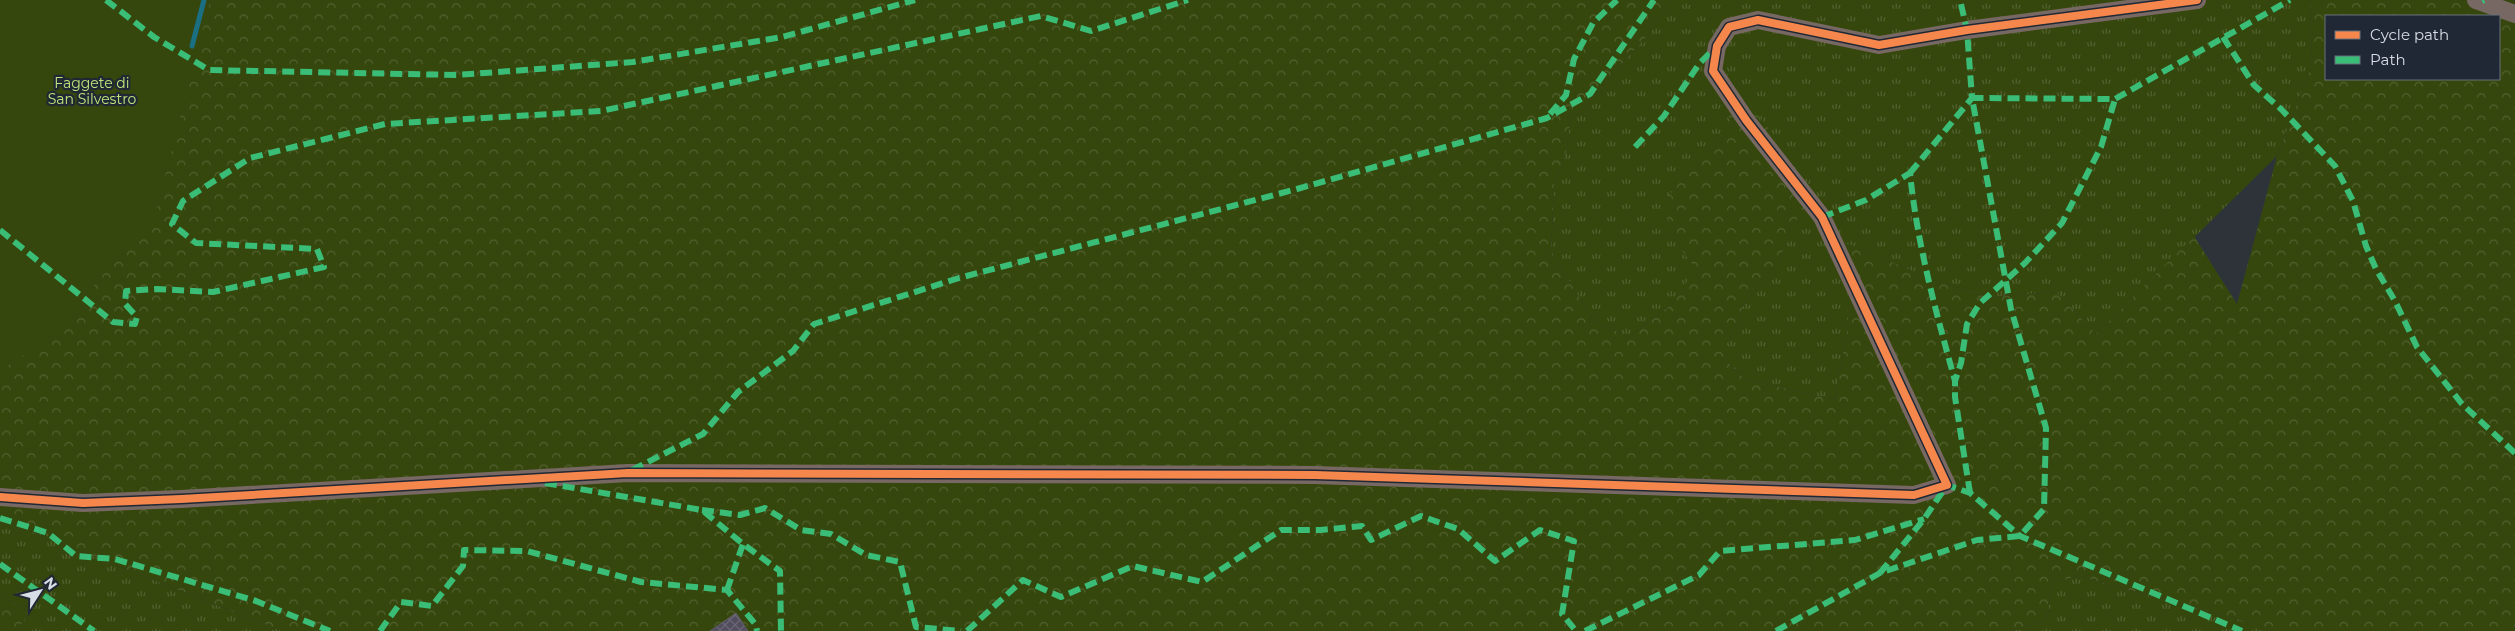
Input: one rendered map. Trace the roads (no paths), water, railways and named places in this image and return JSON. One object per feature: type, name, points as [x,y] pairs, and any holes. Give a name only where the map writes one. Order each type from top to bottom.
[{"type":"street","points":[[0,497],[83,503],[628,473],[1315,475],[1914,494],[1947,485],[1822,217],[1746,120],[1714,71],[1717,46],[1729,27],[1758,20],[1879,45],[1967,30],[2197,0]]},
{"type":"street","points":[[2476,0],[2515,14]]},
{"type":"waterway","points":[[192,46],[204,0]]},
{"type":"park label","name":"Faggete di San Silvestro","points":[[92,92]]}]
